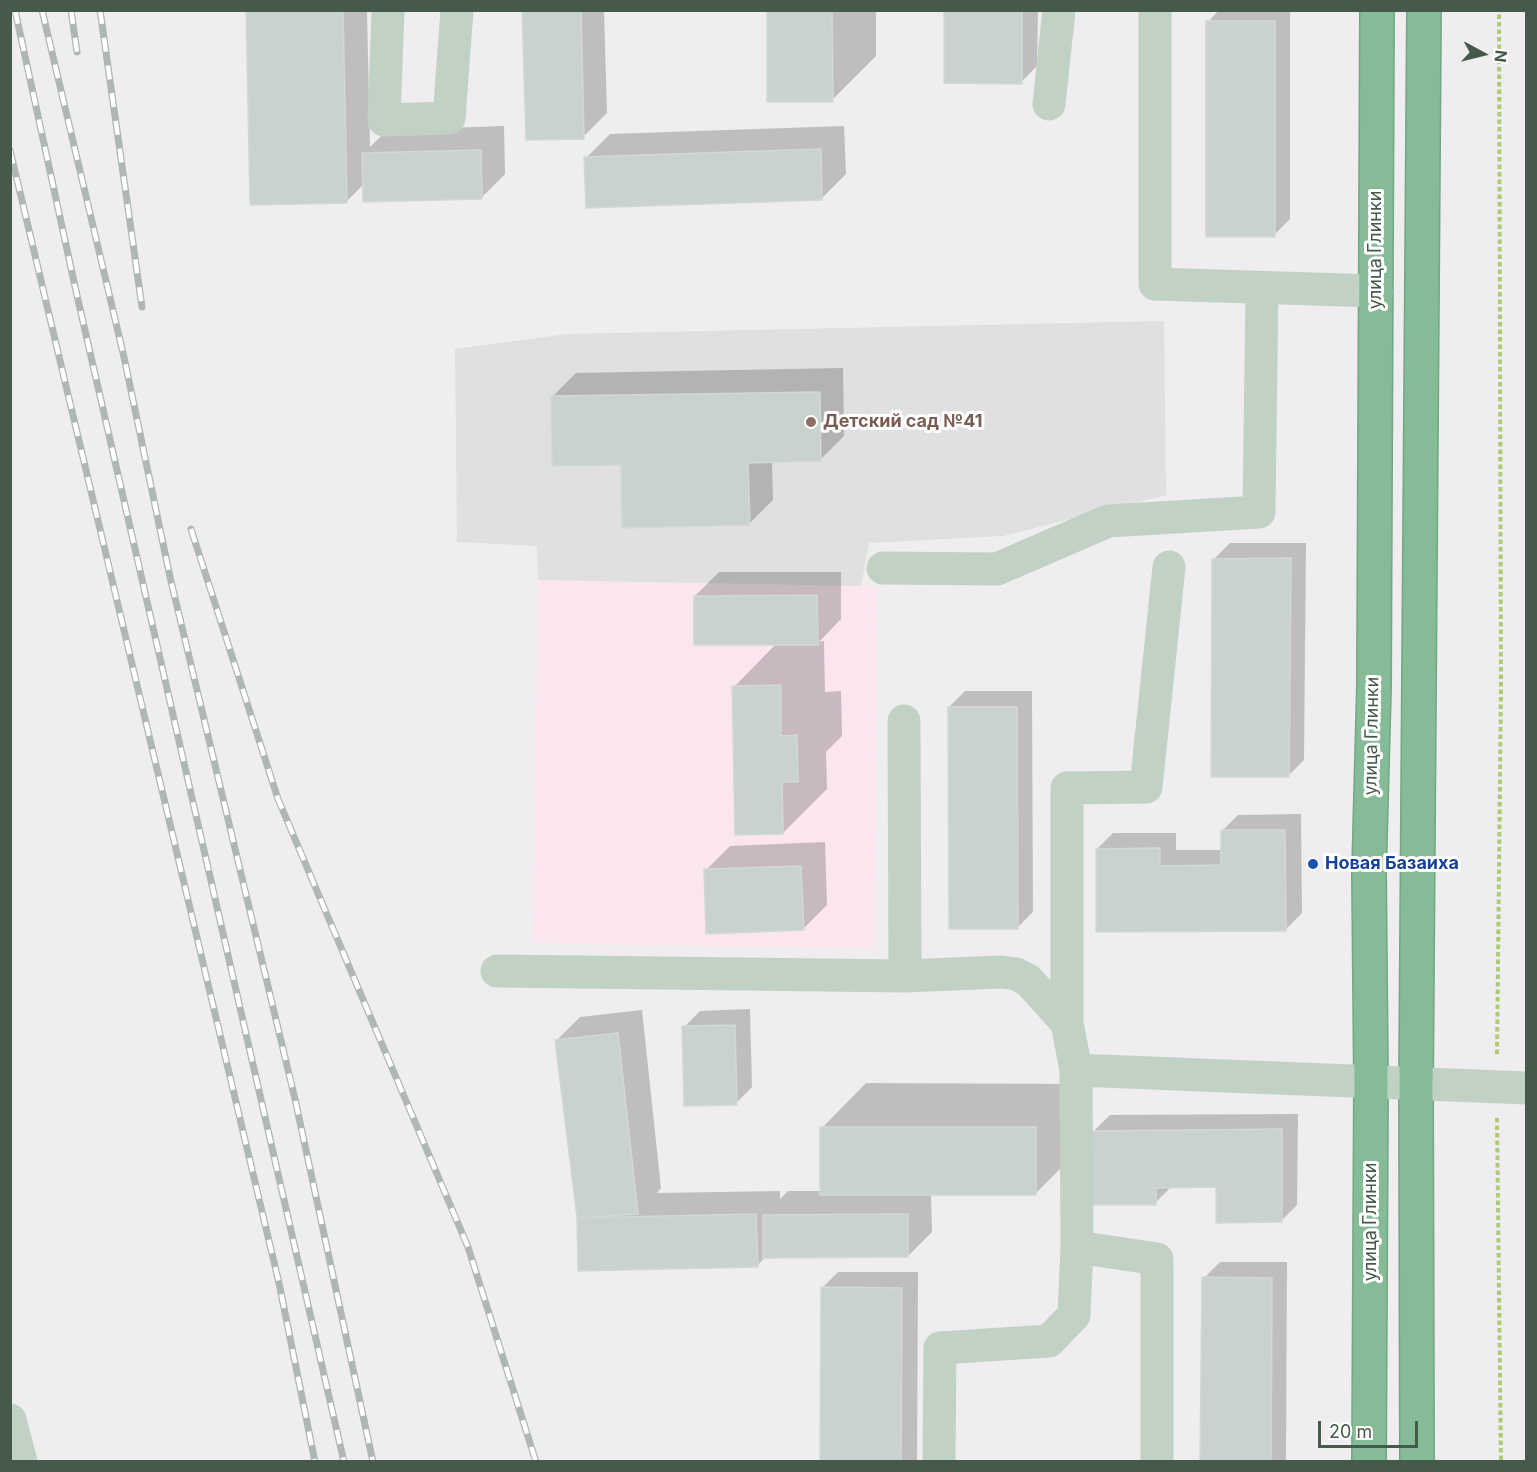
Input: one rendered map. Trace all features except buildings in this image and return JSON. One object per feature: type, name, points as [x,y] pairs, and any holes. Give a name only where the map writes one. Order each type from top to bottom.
[{"type":"highway","name":"улица Глинки","points":[[1370,1461],[1369,873],[1374,686],[1377,10]]},
{"type":"highway","points":[[1417,1461],[1416,1085],[1424,10]]},
{"type":"highway","points":[[1373,604],[1421,605]]},
{"type":"street","points":[[388,10],[384,120],[449,118],[457,10]]},
{"type":"street","points":[[1049,104],[1059,10]]},
{"type":"street","points":[[1155,10],[1155,284],[1376,291]]},
{"type":"street","points":[[883,568],[997,569],[1108,521],[1259,513],[1262,288]]},
{"type":"street","points":[[939,1461],[940,1348],[1049,1341],[1074,1315],[1077,1247],[1076,1070],[1067,1023],[1067,788],[1146,787],[1169,567]]},
{"type":"street","points":[[904,721],[904,976]]},
{"type":"street","points":[[497,971],[904,976],[1002,972],[1016,974],[1028,980],[1067,1023]]},
{"type":"street","points":[[1076,1070],[1371,1084],[1512,1088]]},
{"type":"street","points":[[1077,1247],[1157,1259],[1157,1461]]},
{"type":"street","points":[[10,1420],[21,1461]]},
{"type":"path","points":[[1499,10],[1501,699],[1512,1088],[1501,1461]]},
{"type":"shaded area","name":"Детский сад №41","points":[[1164,321],[1166,495],[1003,536],[869,543],[861,586],[538,580],[537,546],[457,542],[455,349],[567,334]]},
{"type":"shaded area","points":[[538,580],[877,586],[874,949],[533,943]]},
{"type":"railway","points":[[15,10],[76,291],[344,1462]]},
{"type":"railway","points":[[42,10],[124,357],[170,577],[295,1099],[373,1462]]},
{"type":"railway","points":[[71,10],[77,52]]},
{"type":"railway","points":[[100,10],[142,307]]},
{"type":"railway","points":[[10,150],[279,1283],[315,1462]]},
{"type":"railway","points":[[191,529],[278,799],[468,1247],[536,1462]]},
{"type":"place","name":"Детский сад №41","points":[[811,422]]},
{"type":"place","name":"Новая Базаиха","points":[[1313,864]]}]
